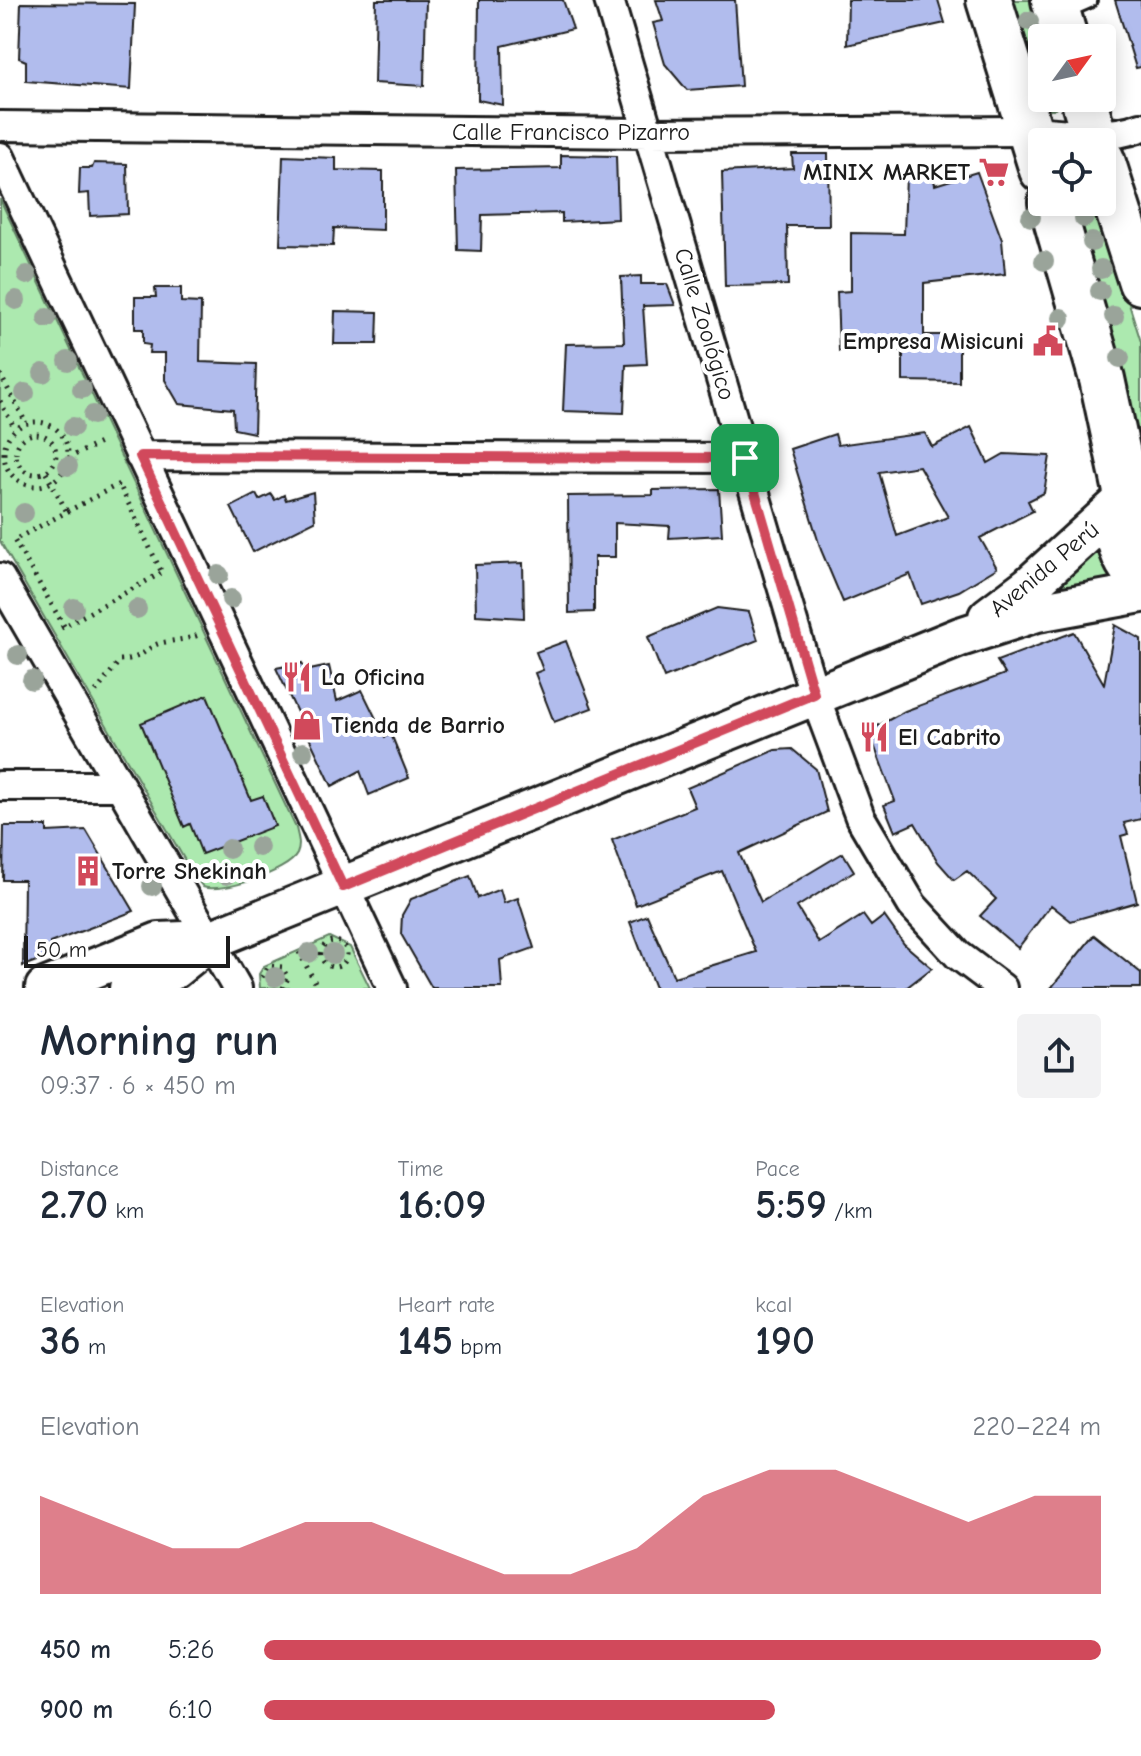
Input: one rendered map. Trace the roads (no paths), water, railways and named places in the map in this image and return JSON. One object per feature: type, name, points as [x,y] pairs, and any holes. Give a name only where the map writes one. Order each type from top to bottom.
[{"type":"main road","points":[[989,0],[1029,128]]},
{"type":"main road","points":[[1116,203],[1141,282]]},
{"type":"main road","points":[[1055,216],[1131,492],[1118,520],[1119,541],[1126,561],[1141,579]]},
{"type":"main road","name":"Avenida Perú","points":[[960,637],[1029,586],[1131,492]]},
{"type":"main road","name":"Avenida Perú","points":[[129,988],[173,970],[210,940],[960,637],[1037,612],[1141,593]]},
{"type":"main road","name":"Avenida Perú","points":[[45,988],[159,942],[210,940]]},
{"type":"street","name":"Calle Zoológico","points":[[609,0],[814,694],[860,817],[912,905],[958,955],[1002,988]]},
{"type":"street","name":"Calle Francisco Pizarro","points":[[0,126],[649,133],[1028,150]]},
{"type":"street","name":"Calle Francisco Pizarro","points":[[1116,134],[1141,127]]},
{"type":"street","points":[[0,157],[392,988]]},
{"type":"street","points":[[140,456],[745,458]]},
{"type":"street","points":[[0,578],[210,940],[250,984]]},
{"type":"street","points":[[0,786],[120,786]]},
{"type":"place","name":"MINIX MARKET","points":[[994,172]]},
{"type":"place","name":"Empresa Misicuni","points":[[1048,341]]},
{"type":"place","name":"La Oficina","points":[[297,677]]},
{"type":"place","name":"Tienda de Barrio","points":[[307,725]]},
{"type":"place","name":"El Cabrito","points":[[874,737]]},
{"type":"place","name":"Torre Shekinah","points":[[88,871]]}]
